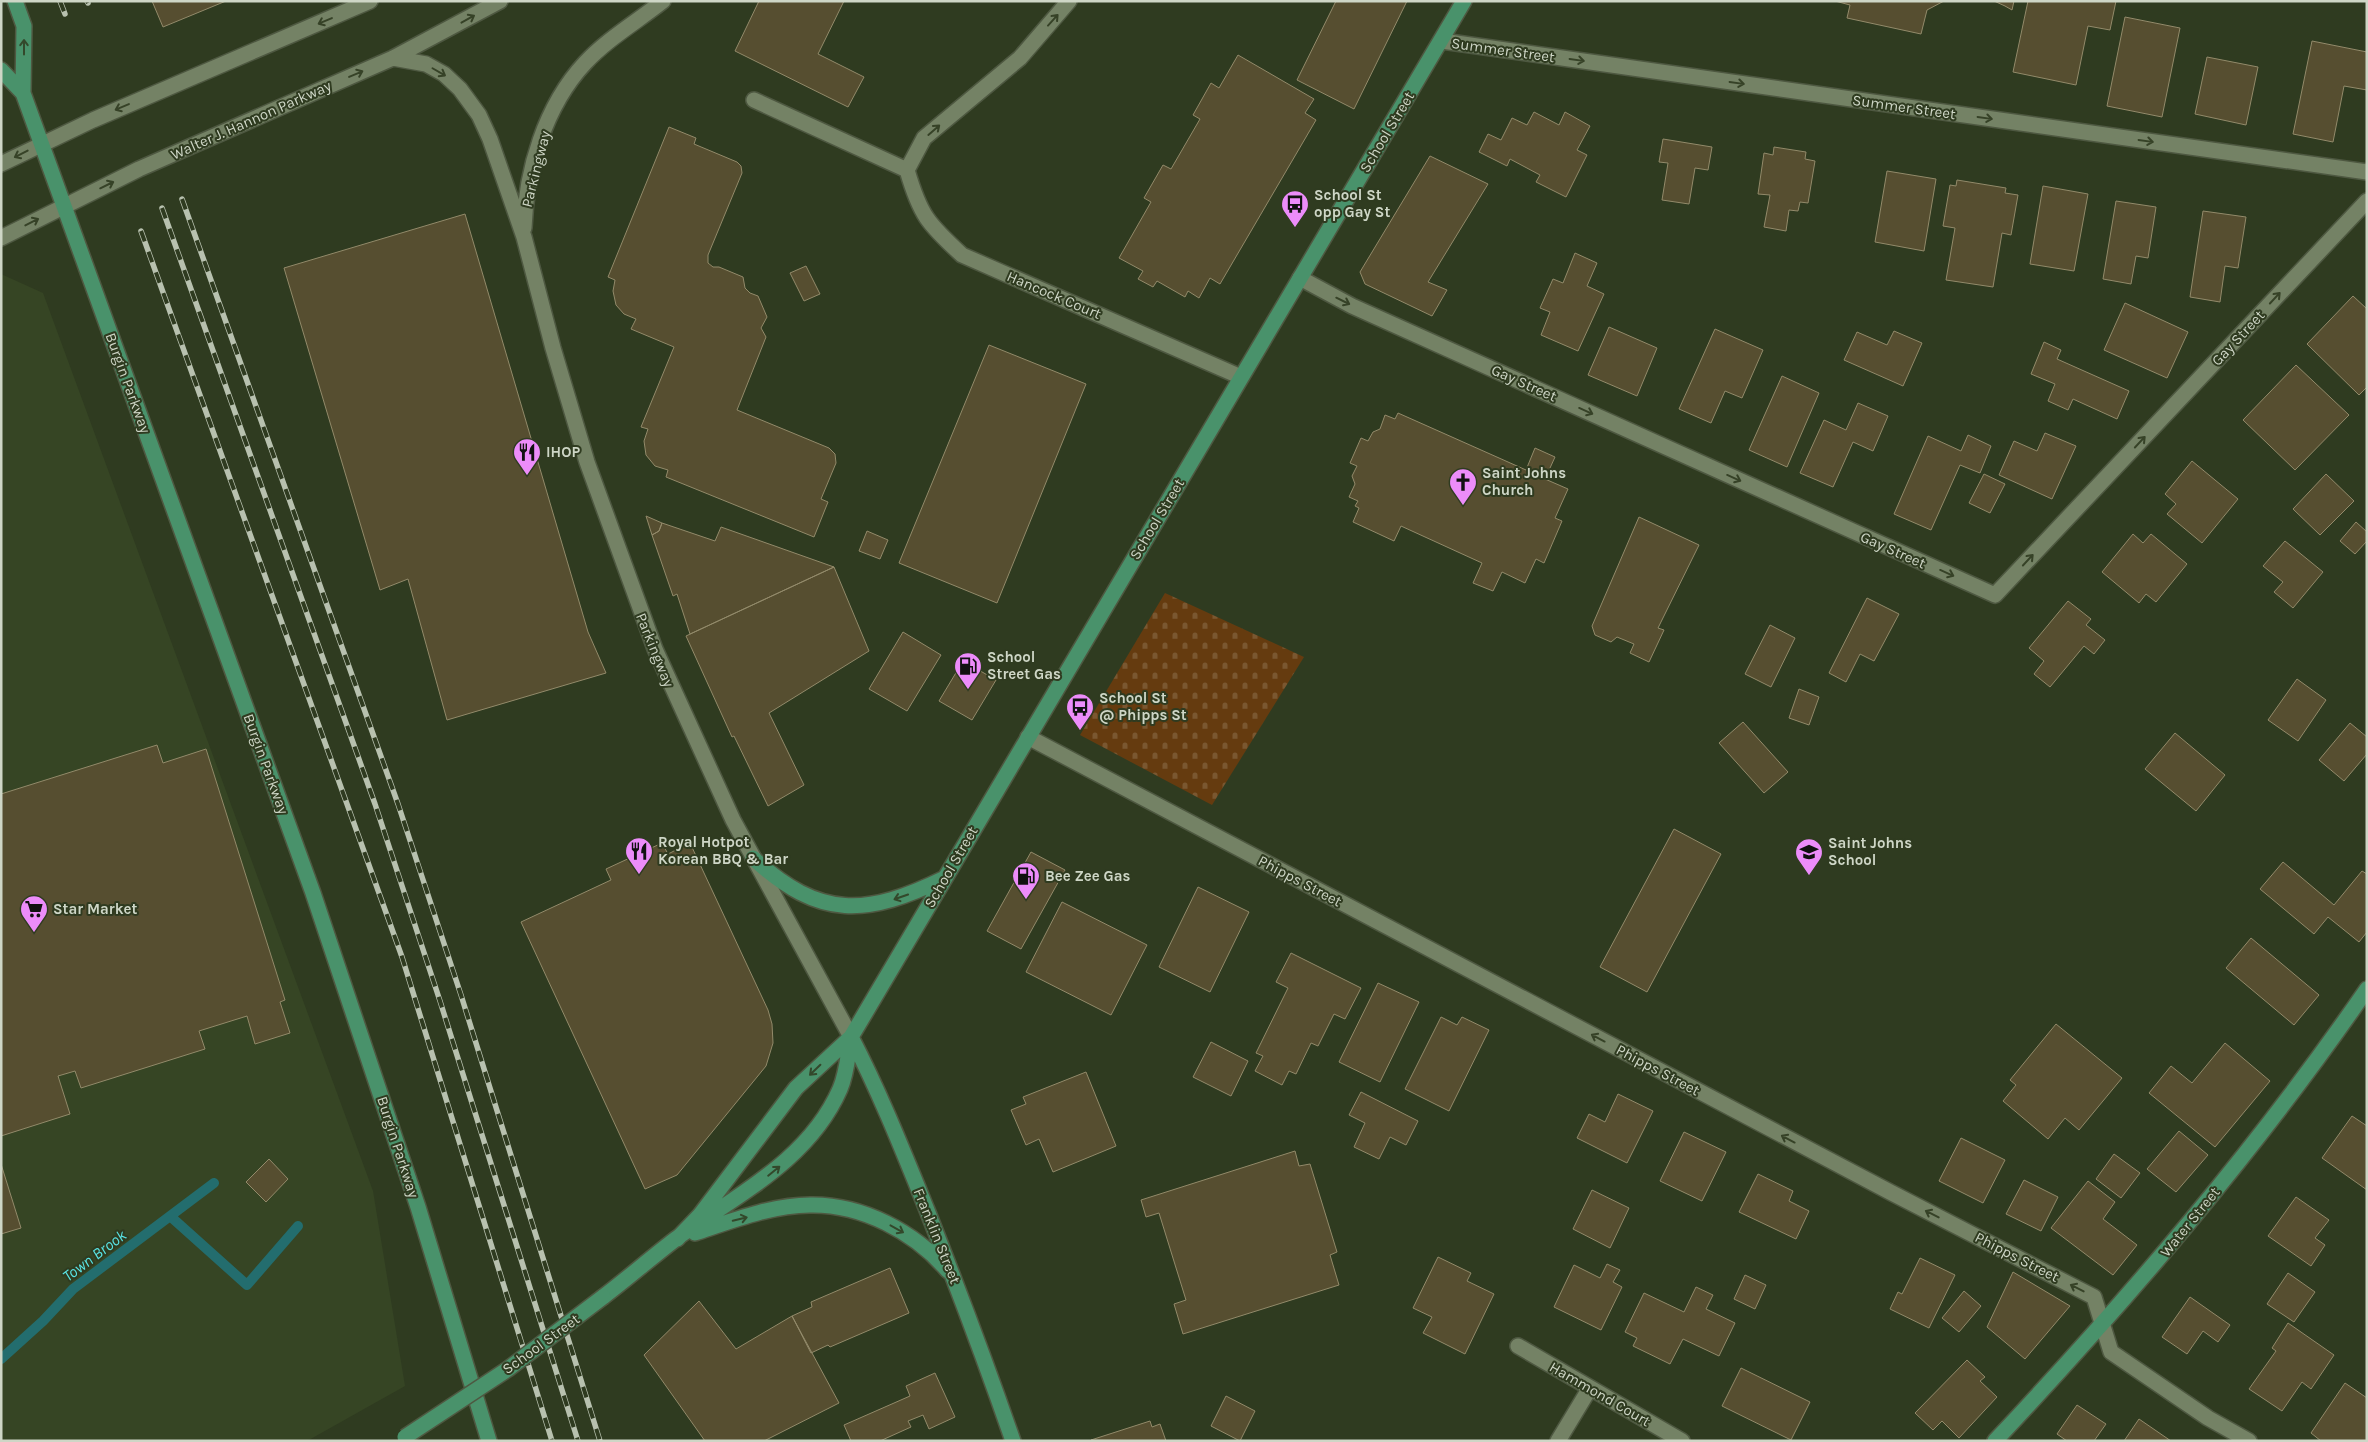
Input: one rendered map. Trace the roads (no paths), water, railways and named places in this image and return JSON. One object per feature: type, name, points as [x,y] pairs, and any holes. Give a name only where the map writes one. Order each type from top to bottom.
[{"type":"main road","name":"Burgin Parkway","points":[[15,1],[24,26],[23,94]]},
{"type":"main road","name":"School Street","points":[[677,1239],[700,1214],[796,1088],[851,1037],[1464,1]]},
{"type":"main road","name":"Burgin Parkway","points":[[1,70],[23,94],[42,143],[318,910],[418,1207],[489,1441]]},
{"type":"main road","points":[[753,858],[774,878],[793,890],[811,898],[851,907],[872,906],[893,900],[945,878]]},
{"type":"main road","name":"Water Street","points":[[1996,1441],[2103,1326],[2262,1134],[2328,1046],[2367,989]]},
{"type":"main road","name":"School Street","points":[[402,1439],[508,1369],[677,1239],[775,1170],[818,1125],[840,1088],[851,1037]]},
{"type":"main road","name":"Franklin Street","points":[[851,1037],[885,1106],[955,1281],[1013,1441]]},
{"type":"main road","points":[[677,1239],[737,1219],[772,1210],[810,1205],[827,1206],[877,1218],[900,1230],[939,1260],[955,1281]]},
{"type":"street","points":[[1,164],[42,143],[370,1]]},
{"type":"street","name":"Walter J. Hannon Parkway","points":[[1,238],[183,149],[393,58],[500,1]]},
{"type":"street","name":"Parkingway","points":[[524,237],[525,200],[539,143],[561,91],[586,62],[663,1]]},
{"type":"street","points":[[754,100],[907,170],[924,138],[1020,58],[1069,1]]},
{"type":"street","name":"Summer Street","points":[[1442,41],[2367,172]]},
{"type":"street","name":"Parkingway","points":[[393,58],[426,64],[444,74],[460,89],[479,115],[490,139],[524,237],[570,408],[638,606],[674,696],[753,858],[851,1037]]},
{"type":"street","name":"Hancock Court","points":[[907,170],[916,200],[933,230],[962,255],[1241,377]]},
{"type":"street","name":"Gay Street","points":[[1300,278],[1352,306],[1995,595],[2367,201]]},
{"type":"street","name":"Phipps Street","points":[[1028,737],[1890,1192],[2094,1297],[2111,1352],[2208,1418],[2248,1441]]},
{"type":"street","name":"Hammond Court","points":[[1518,1346],[1682,1441]]},
{"type":"street","points":[[1558,1441],[1590,1388]]},
{"type":"waterway","name":"Town Brook","points":[[1,1359],[43,1321],[73,1289],[214,1183]]},
{"type":"waterway","points":[[170,1216],[247,1285],[298,1226]]},
{"type":"railway","points":[[60,1],[65,14]]},
{"type":"railway","points":[[182,199],[398,804],[461,995],[600,1441]]},
{"type":"railway","points":[[162,208],[375,804],[440,1001],[578,1441]]},
{"type":"railway","points":[[141,231],[402,957],[552,1441]]},
{"type":"place","name":"School St opp Gay St","points":[[1295,228]]},
{"type":"place","name":"IHOP","points":[[527,476]]},
{"type":"place","name":"Saint Johns Church","points":[[1463,506]]},
{"type":"place","name":"School Street Gas","points":[[968,690]]},
{"type":"place","name":"School St @ Phipps St","points":[[1080,731]]},
{"type":"place","name":"Royal Hotpot Korean BBQ & Bar","points":[[639,875]]},
{"type":"place","name":"Saint Johns School","points":[[1809,876]]},
{"type":"place","name":"Bee Zee Gas","points":[[1026,900]]},
{"type":"place","name":"Star Market","points":[[34,933]]}]
